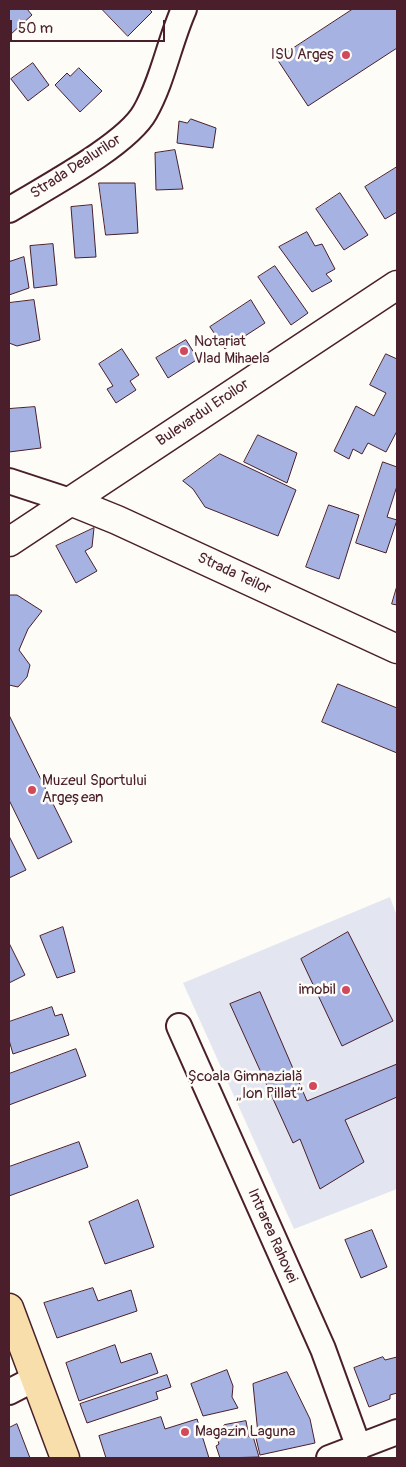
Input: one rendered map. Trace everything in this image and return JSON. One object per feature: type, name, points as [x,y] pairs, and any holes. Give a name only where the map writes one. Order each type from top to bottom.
[{"type":"main road","points":[[9,1308],[65,1458]]},
{"type":"street","name":"Strada Dealurilor","points":[[9,210],[102,151],[128,132],[138,120],[156,90],[184,9]]},
{"type":"street","name":"Bulevardul Eroilor","points":[[9,542],[397,285]]},
{"type":"street","points":[[9,481],[70,501]]},
{"type":"street","name":"Strada Teilor","points":[[70,501],[126,524],[397,649]]},
{"type":"street","name":"Intrarea Rahovei","points":[[179,1026],[323,1349],[358,1448]]},
{"type":"street","points":[[9,1392],[36,1378]]},
{"type":"street","points":[[329,1458],[397,1432]]},
{"type":"shaded area","name":"Școala Gimnazială „Ion Pillat”","points":[[390,897],[397,916],[397,1189],[294,1229],[183,983]]},
{"type":"building","points":[[9,9],[27,9],[32,15],[10,35]]},
{"type":"building","points":[[102,9],[149,9],[152,12],[128,36]]},
{"type":"building","points":[[353,9],[397,9],[397,48],[308,106],[277,59]]},
{"type":"building","points":[[33,63],[49,85],[28,101],[11,79]]},
{"type":"building","points":[[79,68],[102,91],[80,112],[55,85],[67,73],[70,76]]},
{"type":"building","points":[[191,119],[216,128],[213,148],[177,143],[179,121],[187,123]]},
{"type":"building","points":[[175,150],[183,189],[156,190],[155,153]]},
{"type":"building","points":[[397,167],[397,212],[385,219],[365,187]]},
{"type":"building","points":[[99,183],[135,183],[138,233],[106,235]]},
{"type":"building","points":[[340,193],[368,235],[344,250],[316,209]]},
{"type":"building","points":[[92,205],[96,257],[75,258],[71,207]]},
{"type":"building","points":[[307,232],[315,246],[322,244],[335,269],[326,274],[332,281],[312,292],[279,247]]},
{"type":"building","points":[[53,244],[57,285],[34,288],[30,246]]},
{"type":"building","points":[[24,257],[29,288],[9,295],[9,259],[10,261]]},
{"type":"building","points":[[275,266],[308,313],[291,325],[258,277]]},
{"type":"building","points":[[34,300],[40,340],[17,346],[9,343],[9,303]]},
{"type":"building","points":[[251,300],[265,323],[225,349],[210,327]]},
{"type":"building","points":[[186,340],[198,359],[168,378],[156,358]]},
{"type":"building","points":[[122,349],[139,375],[130,381],[136,390],[116,403],[107,389],[113,386],[99,364]]},
{"type":"building","points":[[386,354],[397,359],[397,431],[386,452],[368,443],[362,454],[353,449],[349,459],[334,451],[356,406],[374,416],[386,393],[370,385]]},
{"type":"building","points":[[35,407],[41,448],[9,452],[9,409]]},
{"type":"building","points":[[258,435],[297,453],[287,483],[244,462]]},
{"type":"building","points":[[220,454],[296,490],[278,536],[205,507],[193,489],[183,481]]},
{"type":"building","points":[[383,462],[397,467],[397,486],[387,517],[397,520],[386,553],[356,543]]},
{"type":"building","points":[[329,505],[359,515],[339,579],[306,567]]},
{"type":"building","points":[[94,528],[92,547],[85,551],[97,571],[76,583],[56,546]]},
{"type":"building","points":[[397,586],[397,605],[392,604]]},
{"type":"building","points":[[9,595],[17,595],[42,611],[28,629],[19,650],[30,665],[27,677],[18,687],[9,685]]},
{"type":"building","points":[[338,684],[397,708],[397,753],[322,722]]},
{"type":"building","points":[[9,715],[72,842],[38,859],[9,800]]},
{"type":"building","points":[[9,836],[26,870],[9,878]]},
{"type":"building","points":[[63,927],[75,972],[57,978],[40,936]]},
{"type":"building","name":"imobil","points":[[348,932],[393,1021],[342,1046],[301,959]]},
{"type":"building","points":[[9,943],[25,975],[9,983]]},
{"type":"building","points":[[260,992],[307,1101],[397,1064],[397,1097],[345,1120],[364,1162],[320,1189],[300,1139],[293,1143],[230,1004]]},
{"type":"building","points":[[52,1007],[55,1016],[62,1014],[69,1035],[13,1054],[9,1040],[9,1022]]},
{"type":"building","points":[[76,1049],[86,1076],[9,1105],[9,1074]]},
{"type":"building","points":[[79,1142],[88,1167],[9,1196],[9,1167]]},
{"type":"building","points":[[138,1200],[154,1247],[105,1264],[89,1222]]},
{"type":"building","points":[[372,1230],[387,1267],[361,1278],[345,1240]]},
{"type":"building","points":[[93,1288],[98,1301],[131,1290],[137,1311],[57,1338],[44,1303]]},
{"type":"building","points":[[115,1345],[121,1363],[151,1353],[158,1373],[79,1401],[66,1363]]},
{"type":"building","points":[[383,1357],[385,1360],[397,1357],[397,1393],[390,1395],[390,1399],[369,1407],[354,1368]]},
{"type":"building","points":[[227,1370],[233,1386],[232,1397],[238,1408],[203,1416],[191,1384]]},
{"type":"building","points":[[287,1372],[310,1419],[315,1443],[260,1455],[255,1434],[258,1434],[253,1384]]},
{"type":"building","points":[[167,1375],[171,1387],[156,1392],[158,1399],[87,1423],[80,1404]]},
{"type":"building","points":[[161,1417],[165,1429],[197,1419],[209,1458],[106,1458],[99,1436]]},
{"type":"building","points":[[246,1421],[249,1437],[253,1436],[259,1457],[220,1458],[216,1446],[219,1444],[216,1435],[224,1425]]},
{"type":"building","points":[[17,1424],[30,1458],[9,1458],[9,1428]]},
{"type":"place","name":"ISU Argeș","points":[[346,55]]},
{"type":"place","name":"Notariat Vlad Mihaela","points":[[184,351]]},
{"type":"place","name":"Muzeul Sportului Argeșean","points":[[32,790]]},
{"type":"place","name":"imobil","points":[[346,990]]},
{"type":"place","name":"Școala Gimnazială „Ion Pillat”","points":[[313,1086]]},
{"type":"place","name":"Magazin Laguna","points":[[185,1432]]}]
